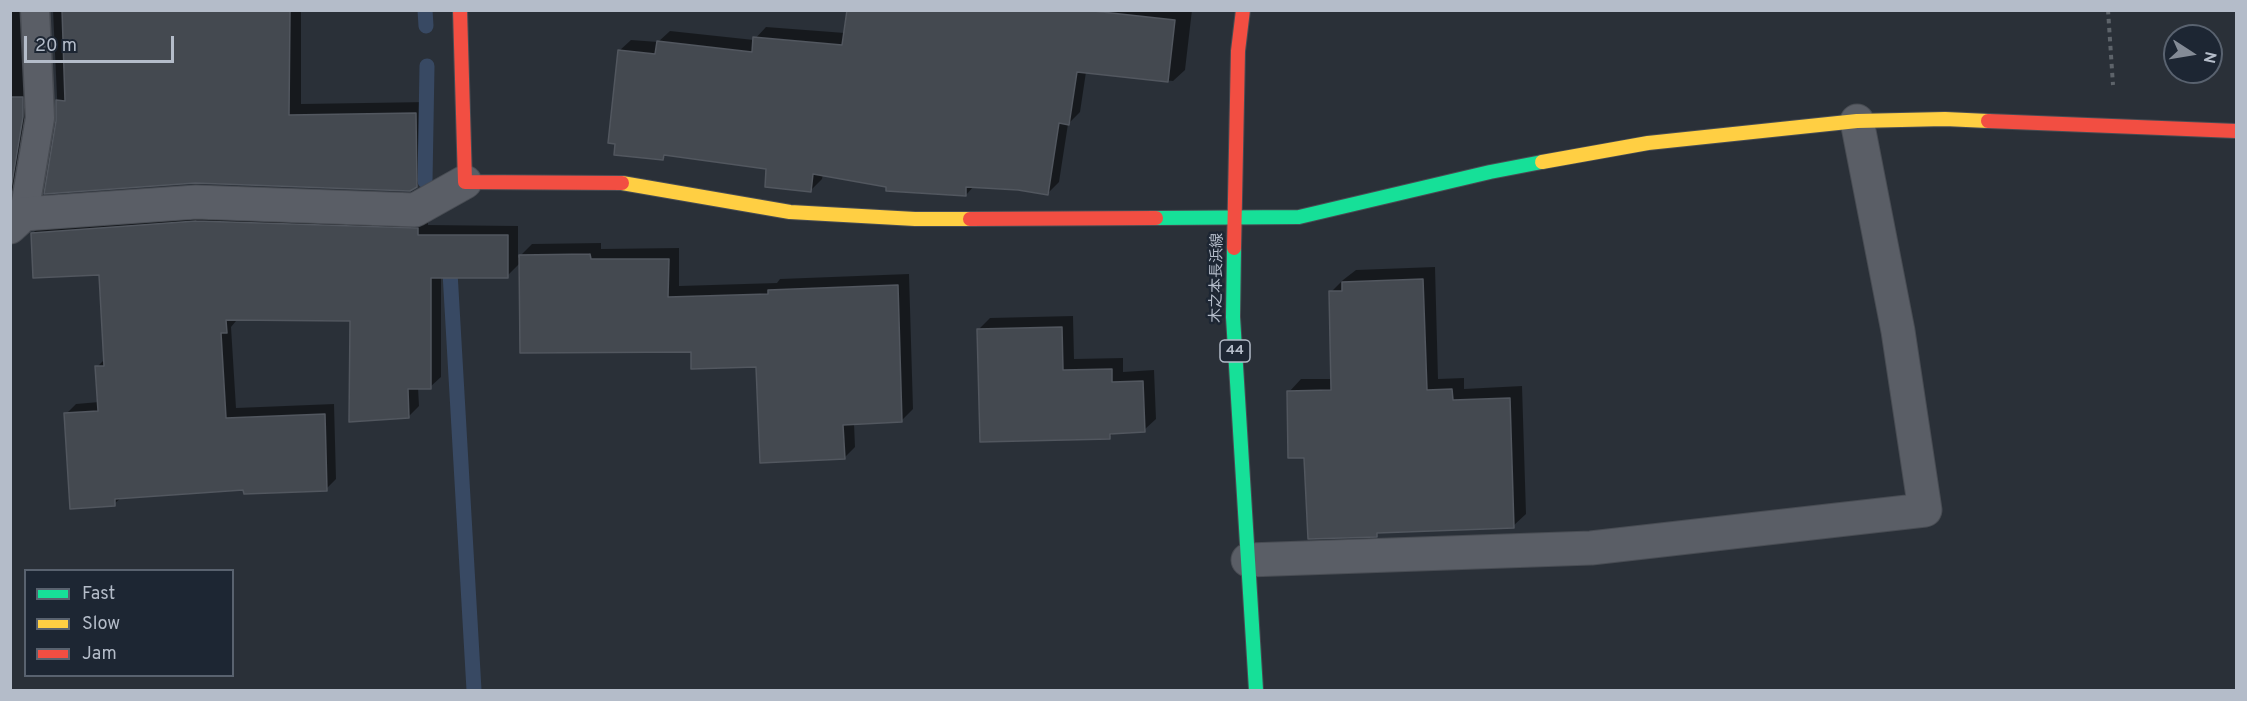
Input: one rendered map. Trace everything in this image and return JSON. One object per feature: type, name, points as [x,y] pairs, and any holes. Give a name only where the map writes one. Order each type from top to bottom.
[{"type":"street","points":[[460,10],[465,182]]},
{"type":"street","name":"木之本長浜線","points":[[1243,10],[1238,51],[1233,317],[1256,690]]},
{"type":"street","points":[[17,220],[196,202],[415,210],[465,182],[629,183],[790,212],[915,219],[1299,217],[1490,172],[1648,143],[1857,121],[1945,118],[2236,131]]},
{"type":"street","points":[[1248,560],[1591,548],[1925,510],[1898,332],[1857,121]]},
{"type":"lane","points":[[17,220],[40,118],[35,10]]},
{"type":"path","points":[[2108,10],[2116,125]]},
{"type":"building","points":[[62,10],[290,10],[289,115],[416,113],[417,187],[410,191],[195,183],[44,194],[56,121],[56,100],[65,101]]},
{"type":"building","points":[[847,10],[1084,10],[1175,20],[1168,82],[1077,72],[1069,125],[1059,123],[1048,195],[1018,190],[966,187],[966,196],[886,191],[886,187],[813,174],[811,192],[765,187],[766,169],[664,155],[663,160],[614,155],[615,144],[608,143],[618,50],[655,54],[657,41],[752,52],[753,37],[842,45]]},
{"type":"building","points":[[10,97],[23,97],[23,117],[10,195]]},
{"type":"building","points":[[196,221],[418,228],[418,235],[508,235],[508,278],[431,278],[431,389],[408,389],[409,418],[349,422],[350,321],[226,320],[227,333],[221,333],[226,418],[325,414],[327,491],[244,494],[243,490],[115,499],[115,506],[70,509],[64,413],[98,411],[95,366],[104,366],[99,275],[33,278],[31,233]]},
{"type":"building","points":[[590,254],[591,259],[669,259],[668,297],[768,294],[768,290],[898,285],[902,422],[843,425],[845,459],[760,463],[756,367],[691,369],[691,352],[520,353],[519,255]]},
{"type":"building","points":[[1423,279],[1427,390],[1452,389],[1453,400],[1510,398],[1514,528],[1377,533],[1377,537],[1308,539],[1304,458],[1288,458],[1287,391],[1331,390],[1329,291],[1342,291],[1342,282]]},
{"type":"building","points":[[1062,327],[1063,370],[1112,369],[1112,382],[1143,381],[1145,432],[1110,434],[1110,439],[980,442],[977,329]]},
{"type":"waterway","points":[[425,10],[426,26]]},
{"type":"waterway","points":[[425,181],[427,66]]},
{"type":"waterway","points":[[450,272],[474,690]]},
{"type":"traffic: fast","points":[[1156,218],[1299,217],[1542,162]]},
{"type":"traffic: fast","points":[[1234,248],[1233,317],[1256,690]]},
{"type":"traffic: slow","points":[[1542,162],[1648,143],[1857,121],[1945,119],[1988,121]]},
{"type":"traffic: slow","points":[[622,183],[790,212],[915,219],[970,219]]},
{"type":"traffic: jam","points":[[460,10],[465,182],[622,183]]},
{"type":"traffic: jam","points":[[1234,248],[1238,51],[1243,10]]},
{"type":"traffic: jam","points":[[1988,121],[2236,131]]},
{"type":"traffic: jam","points":[[970,219],[1156,218]]}]
